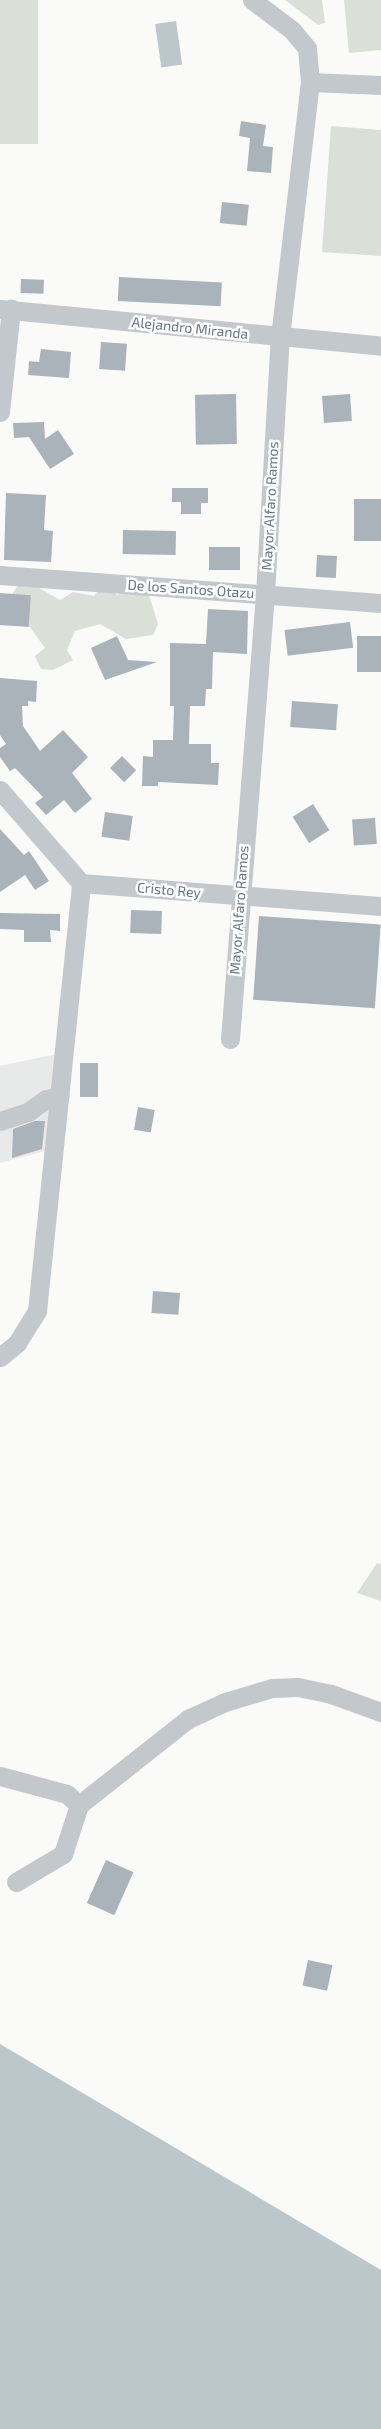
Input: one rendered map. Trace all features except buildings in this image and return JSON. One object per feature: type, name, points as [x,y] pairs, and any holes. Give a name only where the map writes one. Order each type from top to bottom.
[{"type":"street","name":"Mayor Alfaro Ramos","points":[[230,1039],[265,594],[280,337],[310,82],[307,48],[292,30],[252,0]]},
{"type":"street","points":[[310,82],[381,85]]},
{"type":"street","points":[[0,412],[6,309]]},
{"type":"street","name":"Alejandro Miranda","points":[[6,309],[381,346]]},
{"type":"street","name":"De los Santos Otazu","points":[[0,575],[381,603]]},
{"type":"street","points":[[0,790],[81,883],[36,1311],[17,1343],[0,1358]]},
{"type":"street","name":"Cristo Rey","points":[[81,883],[381,906]]},
{"type":"street","points":[[0,1121],[28,1112],[46,1099],[60,1096]]},
{"type":"street","points":[[16,1882],[63,1854],[79,1805],[188,1719],[225,1702],[272,1688],[298,1687],[331,1694],[381,1712]]},
{"type":"street","points":[[0,1776],[67,1794],[79,1805]]},
{"type":"shaded area","points":[[0,0],[38,0],[38,144],[0,144]]},
{"type":"shaded area","points":[[285,0],[322,0],[325,23],[318,25]]},
{"type":"shaded area","points":[[344,0],[381,0],[381,50],[349,53]]},
{"type":"shaded area","points":[[176,21],[182,65],[161,67],[155,24]]},
{"type":"shaded area","points":[[331,126],[381,130],[381,256],[322,252]]},
{"type":"shaded area","points":[[22,578],[60,600],[73,592],[94,596],[103,586],[118,595],[134,584],[148,592],[158,624],[153,635],[126,639],[100,624],[75,631],[67,650],[73,660],[53,670],[41,669],[35,656],[45,648],[19,612],[4,608]]},
{"type":"shaded area","points":[[57,1054],[52,1149],[0,1163],[0,1066]]},
{"type":"shaded area","points":[[377,1563],[381,1564],[381,1601],[357,1593]]},
{"type":"shaded area","points":[[0,2044],[381,2270],[381,2429],[0,2429]]}]
